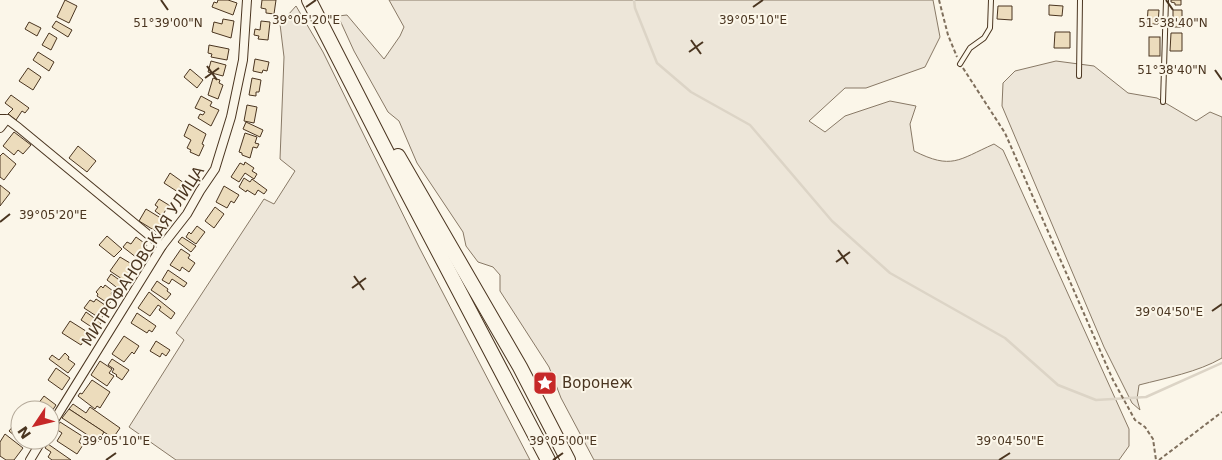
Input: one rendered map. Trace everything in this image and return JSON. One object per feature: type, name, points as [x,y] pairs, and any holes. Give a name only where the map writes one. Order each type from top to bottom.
[{"type":"highway","points":[[309,0],[548,460]]},
{"type":"highway","points":[[343,63],[431,210],[520,367],[568,460]]},
{"type":"street","name":"МИТРОФАНОВСКАЯ УЛИЦА","points":[[60,411],[162,246],[187,214],[215,169],[232,117],[243,60],[247,0]]},
{"type":"street","points":[[0,128],[3,119],[162,246]]},
{"type":"lane","points":[[960,64],[970,48],[984,38],[990,28],[991,0]]},
{"type":"lane","points":[[1079,76],[1080,0]]},
{"type":"lane","points":[[1163,102],[1166,0]]},
{"type":"path","points":[[938,0],[948,35],[960,64],[1005,133],[1113,380],[1135,420],[1145,427],[1153,439],[1158,460],[1222,412]]},
{"type":"shaded area","points":[[389,0],[933,0],[940,37],[925,67],[866,88],[845,88],[809,121],[825,132],[845,116],[890,101],[916,106],[910,124],[914,151],[927,157],[937,160],[955,161],[994,144],[1003,150],[1129,429],[1129,446],[1119,460],[594,460],[561,398],[549,367],[500,291],[500,275],[493,267],[478,262],[466,246],[463,232],[417,163],[399,121],[388,112],[354,51],[338,16],[347,15],[384,59],[404,27]]},
{"type":"shaded area","points":[[296,6],[323,52],[419,247],[530,460],[176,460],[129,427],[184,340],[176,333],[264,199],[274,204],[295,171],[280,159],[284,57],[280,24]]},
{"type":"shaded area","points":[[1056,61],[1094,66],[1128,93],[1157,98],[1196,121],[1210,112],[1222,117],[1222,358],[1192,371],[1139,385],[1137,399],[1140,410],[1132,403],[1104,347],[1002,106],[1003,83],[1015,71]]},
{"type":"building","points":[[65,0],[77,6],[69,23],[57,17]]},
{"type":"building","points":[[218,0],[228,0],[237,3],[233,15],[212,7],[214,2],[217,3]]},
{"type":"building","points":[[262,0],[276,0],[274,14],[266,13],[266,9],[261,8]]},
{"type":"building","points":[[1171,0],[1181,0],[1181,5],[1175,5]]},
{"type":"building","points":[[1049,5],[1063,6],[1062,16],[1049,15]]},
{"type":"building","points":[[998,6],[1012,6],[1012,20],[997,19]]},
{"type":"building","points":[[1148,10],[1159,10],[1158,24],[1147,24]]},
{"type":"building","points":[[1173,10],[1182,10],[1184,27],[1173,27]]},
{"type":"building","points":[[223,19],[234,21],[231,38],[212,32],[214,22],[222,24]]},
{"type":"building","points":[[56,21],[72,30],[68,37],[52,27]]},
{"type":"building","points":[[261,21],[270,22],[268,40],[258,39],[259,36],[254,35],[255,29],[260,30]]},
{"type":"building","points":[[29,22],[41,28],[37,36],[25,29]]},
{"type":"building","points":[[1055,32],[1070,32],[1070,48],[1054,48]]},
{"type":"building","points":[[49,33],[57,38],[51,50],[42,45]]},
{"type":"building","points":[[1171,33],[1182,33],[1182,51],[1170,51]]},
{"type":"building","points":[[1149,37],[1160,37],[1160,56],[1149,56]]},
{"type":"building","points":[[209,45],[229,49],[227,60],[211,57],[212,54],[208,53]]},
{"type":"building","points":[[38,52],[54,62],[49,71],[33,60]]},
{"type":"building","points":[[255,59],[269,62],[267,71],[263,70],[262,73],[253,71]]},
{"type":"building","points":[[211,61],[226,65],[223,76],[208,72]]},
{"type":"building","points":[[28,68],[41,77],[33,90],[19,81]]},
{"type":"building","points":[[190,69],[203,80],[197,88],[184,77]]},
{"type":"building","points":[[213,78],[220,80],[219,83],[223,85],[218,99],[208,95]]},
{"type":"building","points":[[252,78],[261,80],[259,92],[256,92],[256,96],[249,95]]},
{"type":"building","points":[[11,95],[29,108],[25,113],[22,111],[16,120],[8,114],[13,109],[5,103]]},
{"type":"building","points":[[201,96],[212,102],[210,106],[219,110],[211,126],[198,118],[200,114],[203,115],[205,112],[195,108]]},
{"type":"building","points":[[247,105],[257,107],[254,123],[244,121]]},
{"type":"building","points":[[246,122],[263,130],[260,137],[243,129]]},
{"type":"building","points":[[189,124],[206,134],[199,156],[190,152],[191,150],[187,148],[191,140],[184,136]]},
{"type":"building","points":[[14,132],[31,145],[23,154],[18,150],[14,155],[3,146]]},
{"type":"building","points":[[245,133],[257,137],[255,143],[259,144],[257,148],[253,147],[250,158],[239,152]]},
{"type":"building","points":[[78,146],[96,161],[87,172],[69,158]]},
{"type":"building","points":[[3,153],[16,164],[4,180],[0,177],[0,156]]},
{"type":"building","points":[[245,162],[254,168],[252,171],[257,174],[254,179],[245,173],[239,182],[231,177],[240,163],[244,165]]},
{"type":"building","points":[[170,173],[184,183],[178,192],[164,183]]},
{"type":"building","points":[[244,178],[250,182],[252,179],[267,190],[264,194],[258,190],[255,195],[247,190],[246,192],[239,187]]},
{"type":"building","points":[[0,185],[10,193],[0,206]]},
{"type":"building","points":[[224,186],[239,195],[234,203],[231,201],[227,208],[216,202]]},
{"type":"building","points":[[159,199],[172,207],[170,210],[167,208],[162,216],[155,211],[158,207],[155,205]]},
{"type":"building","points":[[215,207],[224,214],[214,228],[205,221]]},
{"type":"building","points":[[146,209],[164,220],[157,232],[139,221]]},
{"type":"building","points":[[197,226],[205,232],[196,244],[186,237]]},
{"type":"building","points":[[107,236],[122,249],[114,257],[99,245]]},
{"type":"building","points":[[136,237],[147,245],[137,258],[123,247],[127,242],[131,244]]},
{"type":"building","points":[[182,237],[196,246],[191,252],[178,242]]},
{"type":"building","points":[[181,249],[190,255],[188,258],[195,263],[189,272],[182,267],[180,271],[170,265]]},
{"type":"building","points":[[120,257],[135,266],[125,281],[110,271]]},
{"type":"building","points":[[168,270],[187,283],[184,287],[172,279],[169,284],[162,280]]},
{"type":"building","points":[[111,274],[125,284],[120,290],[107,280]]},
{"type":"building","points":[[157,281],[168,289],[167,291],[171,294],[166,300],[151,290]]},
{"type":"building","points":[[105,285],[113,291],[111,294],[115,296],[109,304],[97,296],[96,292],[101,286],[103,288]]},
{"type":"building","points":[[149,292],[175,313],[171,319],[159,310],[161,307],[158,305],[150,316],[138,308]]},
{"type":"building","points":[[96,299],[108,307],[101,319],[84,308],[90,300],[94,302]]},
{"type":"building","points":[[86,312],[101,323],[96,330],[81,320]]},
{"type":"building","points":[[137,313],[156,326],[152,332],[149,330],[147,333],[131,323]]},
{"type":"building","points":[[70,321],[89,333],[81,345],[62,333]]},
{"type":"building","points":[[124,336],[139,346],[134,354],[132,352],[124,362],[112,354]]},
{"type":"building","points":[[156,341],[170,350],[166,356],[162,353],[160,357],[150,351]]},
{"type":"building","points":[[65,353],[69,357],[68,359],[75,364],[68,373],[49,359],[52,355],[59,360]]},
{"type":"building","points":[[112,359],[129,370],[122,380],[112,372],[114,369],[108,365]]},
{"type":"building","points":[[100,361],[112,369],[109,373],[114,376],[107,386],[91,375]]},
{"type":"building","points":[[56,368],[70,378],[62,390],[48,380]]},
{"type":"building","points":[[92,380],[110,392],[100,408],[97,406],[95,409],[78,396],[80,393],[82,394]]},
{"type":"building","points":[[44,396],[49,400],[41,400]]},
{"type":"building","points":[[73,404],[86,413],[90,407],[120,428],[113,438],[69,409]]},
{"type":"building","points":[[69,409],[104,432],[98,442],[62,418]]},
{"type":"building","points":[[60,422],[82,436],[79,442],[83,445],[77,454],[60,443],[62,433],[60,432]]},
{"type":"building","points":[[5,434],[10,438],[10,450],[22,450],[14,460],[6,460],[0,456],[0,442]]},
{"type":"building","points":[[48,450],[57,450],[71,460],[52,460],[48,457],[51,452]]},
{"type":"waterway","points":[[634,0],[635,8],[657,63],[691,92],[750,125],[832,221],[890,273],[1005,338],[1058,385],[1096,400],[1146,397],[1222,363]]},
{"type":"place","name":"Воронеж","points":[[545,383]]}]
